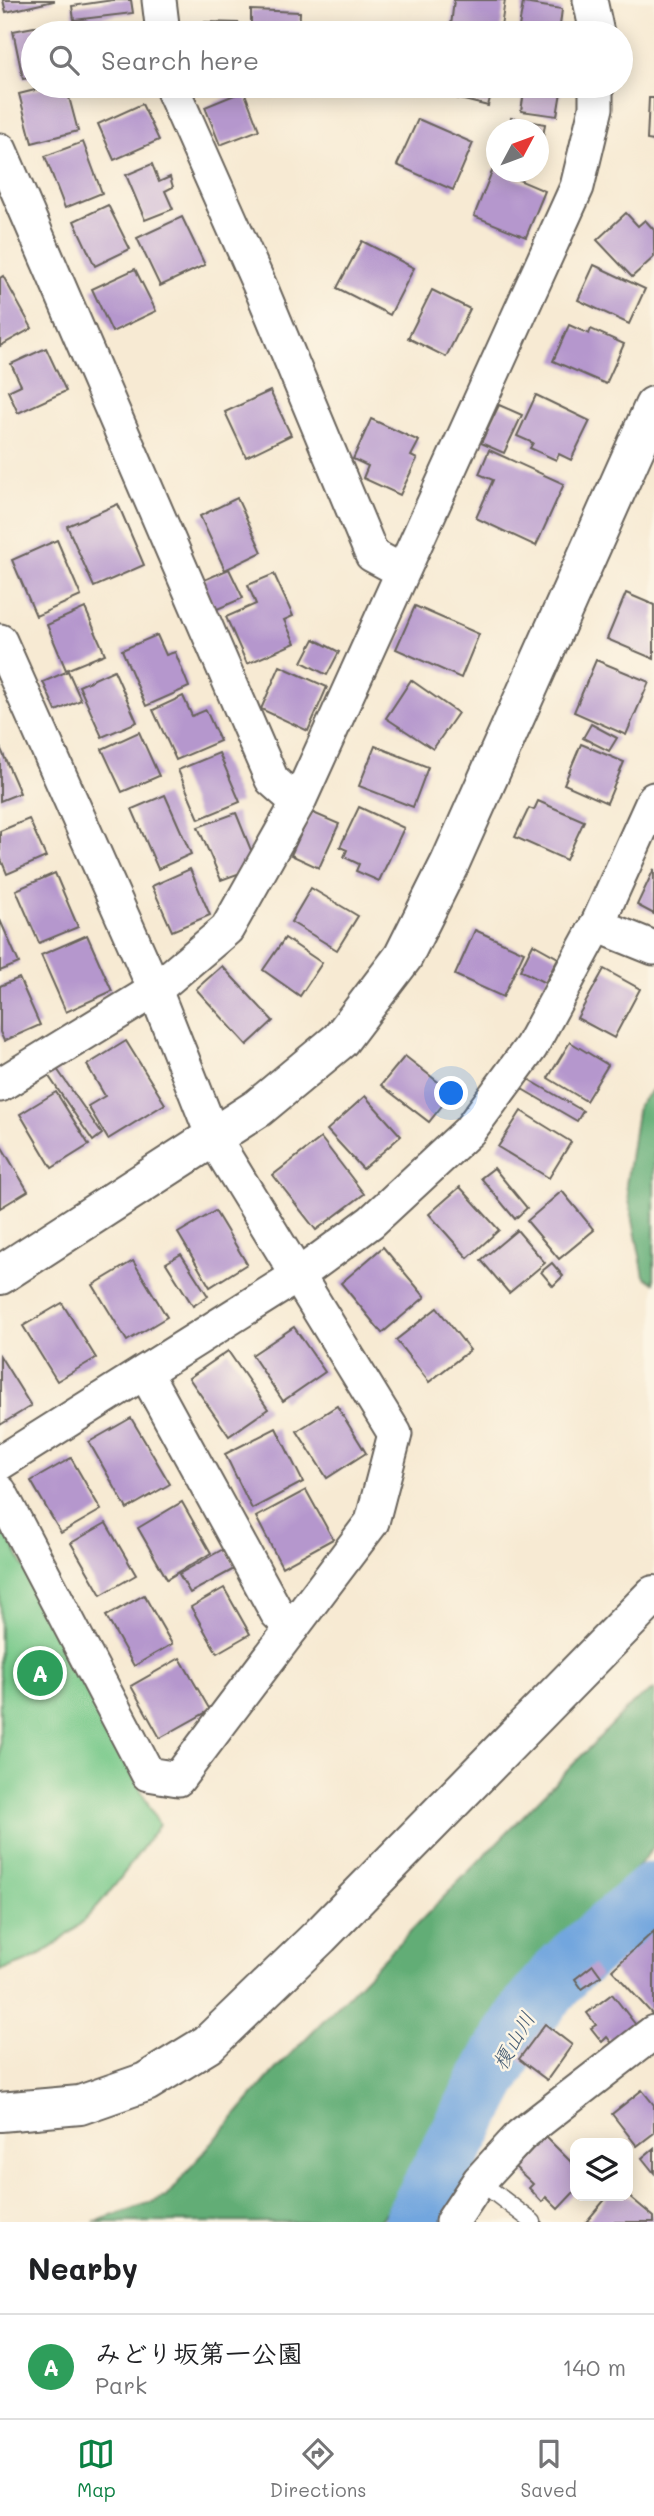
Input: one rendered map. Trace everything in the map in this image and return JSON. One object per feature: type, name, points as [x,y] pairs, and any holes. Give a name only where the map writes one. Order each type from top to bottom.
[{"type":"street","points":[[159,0],[162,21]]},
{"type":"street","points":[[590,0],[594,21]]},
{"type":"street","points":[[176,98],[264,293],[372,555],[402,571]]},
{"type":"street","points":[[0,1085],[155,990],[227,929],[298,803],[577,187],[596,98]]},
{"type":"street","points":[[0,150],[272,780],[298,803]]},
{"type":"street","points":[[0,1275],[215,1139],[258,1108],[340,1040],[403,957],[450,863],[654,405]]},
{"type":"street","points":[[0,640],[155,990],[215,1139],[396,1434],[372,1522],[178,1779],[148,1774],[0,1492]]},
{"type":"street","points":[[0,1462],[300,1274],[371,1222],[469,1130],[531,1047],[597,925],[654,799]]},
{"type":"street","points":[[597,925],[654,948]]},
{"type":"street","points":[[145,1372],[277,1613],[292,1628]]},
{"type":"street","points":[[0,2112],[79,2105],[146,2082],[208,2044],[320,1936],[654,1595]]},
{"type":"street","points":[[452,2222],[479,2181],[521,2135],[654,2032]]},
{"type":"lane","points":[[479,2181],[533,2222]]},
{"type":"green space","points":[[654,1088],[654,1283],[644,1276],[626,1185],[638,1105]]},
{"type":"green space","points":[[0,1521],[159,1825],[110,1891],[72,1932],[26,1961],[0,1970]]},
{"type":"green space","points":[[654,1689],[654,1847],[552,1968],[454,2104],[379,2222],[94,2222],[166,2197],[274,2071],[633,1703]]},
{"type":"building","points":[[3,0],[54,0],[54,1],[6,12]]},
{"type":"building","points":[[131,0],[133,13],[74,20],[72,6]]},
{"type":"building","points":[[454,0],[505,0],[502,21],[452,21]]},
{"type":"building","points":[[523,3],[562,9],[560,21],[520,21]]},
{"type":"building","points":[[251,10],[300,12],[300,21],[251,21]]},
{"type":"building","points":[[21,29],[21,69],[13,31]]},
{"type":"building","points":[[19,94],[21,98],[69,98],[78,131],[32,143]]},
{"type":"building","points":[[227,98],[247,98],[259,130],[220,145],[205,107]]},
{"type":"building","points":[[456,98],[490,98],[488,106]]},
{"type":"building","points":[[523,98],[560,98],[557,116],[521,111]]},
{"type":"building","points":[[649,98],[654,98],[654,141],[647,140]]},
{"type":"building","points":[[142,104],[159,140],[114,160],[98,124]]},
{"type":"building","points":[[418,119],[473,143],[453,190],[397,165]]},
{"type":"building","points":[[83,142],[102,193],[65,208],[45,156]]},
{"type":"building","points":[[152,164],[159,182],[170,177],[173,187],[165,191],[173,209],[145,220],[126,175]]},
{"type":"building","points":[[488,182],[524,182],[545,191],[526,237],[474,216]]},
{"type":"building","points":[[108,205],[130,249],[95,266],[74,221]]},
{"type":"building","points":[[626,213],[638,226],[645,220],[654,230],[654,257],[632,277],[597,240]]},
{"type":"building","points":[[182,217],[205,265],[160,286],[137,238]]},
{"type":"building","points":[[362,241],[414,268],[390,315],[337,288]]},
{"type":"building","points":[[594,265],[645,289],[629,324],[578,300]]},
{"type":"building","points":[[135,269],[156,311],[112,332],[92,289]]},
{"type":"building","points":[[3,276],[32,328],[0,346],[0,278]]},
{"type":"building","points":[[432,290],[470,309],[446,357],[408,338]]},
{"type":"building","points":[[569,325],[589,334],[591,329],[624,344],[606,384],[553,361]]},
{"type":"building","points":[[46,348],[66,391],[18,413],[8,391],[21,385],[11,364]]},
{"type":"building","points":[[270,391],[291,435],[246,457],[225,412]]},
{"type":"building","points":[[536,395],[590,421],[571,460],[559,454],[556,460],[530,448],[533,443],[517,436]]},
{"type":"building","points":[[499,405],[522,415],[504,453],[481,443]]},
{"type":"building","points":[[371,419],[419,441],[411,456],[417,459],[400,495],[363,478],[368,466],[353,459]]},
{"type":"building","points":[[489,450],[564,484],[536,546],[476,518],[493,480],[479,474]]},
{"type":"building","points":[[237,498],[262,552],[225,570],[200,516]]},
{"type":"building","points":[[118,504],[144,565],[94,587],[67,526]]},
{"type":"building","points":[[57,540],[81,596],[36,616],[12,560]]},
{"type":"building","points":[[229,569],[243,598],[215,610],[202,581]]},
{"type":"building","points":[[274,574],[293,616],[284,620],[295,643],[247,664],[226,617],[256,604],[248,585]]},
{"type":"building","points":[[626,593],[654,605],[654,659],[607,639]]},
{"type":"building","points":[[415,606],[479,634],[461,678],[396,649]]},
{"type":"building","points":[[85,608],[105,654],[66,670],[47,625]]},
{"type":"building","points":[[157,635],[166,655],[175,652],[189,687],[146,706],[122,650]]},
{"type":"building","points":[[314,639],[339,652],[327,675],[302,662]]},
{"type":"building","points":[[596,660],[649,682],[626,735],[574,712]]},
{"type":"building","points":[[280,666],[327,687],[308,731],[261,709]]},
{"type":"building","points":[[114,670],[137,722],[102,737],[79,686]]},
{"type":"building","points":[[68,671],[81,700],[56,711],[43,682]]},
{"type":"building","points":[[411,680],[458,713],[433,749],[386,718]]},
{"type":"building","points":[[183,696],[192,716],[206,710],[220,741],[176,760],[153,710]]},
{"type":"building","points":[[591,724],[617,738],[609,751],[583,738]]},
{"type":"building","points":[[139,732],[159,776],[122,792],[102,749]]},
{"type":"building","points":[[581,744],[624,762],[607,803],[564,784]]},
{"type":"building","points":[[375,746],[428,767],[413,807],[359,786]]},
{"type":"building","points":[[0,747],[20,793],[0,801]]},
{"type":"building","points":[[219,753],[240,802],[199,819],[178,770]]},
{"type":"building","points":[[165,795],[191,854],[158,869],[132,809]]},
{"type":"building","points":[[538,801],[584,821],[566,860],[515,837],[529,808],[534,810]]},
{"type":"building","points":[[359,807],[404,828],[379,881],[356,871],[359,864],[344,857],[347,850],[340,847]]},
{"type":"building","points":[[311,812],[339,824],[319,868],[291,855]]},
{"type":"building","points":[[236,813],[253,855],[243,872],[221,880],[198,827]]},
{"type":"building","points":[[29,819],[46,857],[7,874],[0,857],[0,831]]},
{"type":"building","points":[[190,869],[210,915],[172,931],[152,886]]},
{"type":"building","points":[[654,869],[654,914],[637,905]]},
{"type":"building","points":[[55,873],[78,927],[39,943],[16,890]]},
{"type":"building","points":[[311,888],[358,916],[337,950],[291,922]]},
{"type":"building","points":[[0,920],[19,963],[0,971]]},
{"type":"building","points":[[475,930],[524,952],[503,997],[455,975]]},
{"type":"building","points":[[87,935],[112,991],[66,1012],[41,955]]},
{"type":"building","points":[[285,938],[322,963],[300,996],[263,970]]},
{"type":"building","points":[[533,944],[558,958],[545,983],[520,970]]},
{"type":"building","points":[[222,966],[273,1021],[247,1045],[196,989]]},
{"type":"building","points":[[604,969],[640,989],[614,1038],[577,1018]]},
{"type":"building","points":[[19,978],[40,1025],[4,1041],[0,1032],[0,986]]},
{"type":"building","points":[[126,1041],[165,1104],[108,1139],[88,1106],[105,1096],[87,1065]]},
{"type":"building","points":[[570,1042],[608,1065],[586,1101],[548,1078]]},
{"type":"building","points":[[405,1056],[452,1093],[429,1122],[381,1085]]},
{"type":"building","points":[[57,1069],[102,1134],[93,1141],[48,1075]]},
{"type":"building","points":[[528,1079],[583,1111],[577,1121],[522,1089]]},
{"type":"building","points":[[56,1092],[89,1145],[52,1168],[20,1114]]},
{"type":"building","points":[[365,1096],[401,1136],[363,1169],[327,1130]]},
{"type":"building","points":[[521,1111],[571,1142],[549,1178],[498,1147]]},
{"type":"building","points":[[321,1138],[364,1194],[316,1230],[273,1175]]},
{"type":"building","points":[[0,1144],[28,1191],[0,1208]]},
{"type":"building","points":[[494,1168],[527,1208],[515,1219],[481,1178]]},
{"type":"building","points":[[460,1187],[499,1230],[468,1258],[429,1214]]},
{"type":"building","points":[[562,1191],[594,1230],[559,1259],[527,1221]]},
{"type":"building","points":[[215,1211],[247,1264],[210,1287],[178,1233]]},
{"type":"building","points":[[517,1230],[545,1263],[509,1293],[481,1260]]},
{"type":"building","points":[[383,1247],[425,1297],[382,1333],[341,1283]]},
{"type":"building","points":[[181,1254],[208,1296],[193,1306],[166,1263]]},
{"type":"building","points":[[133,1261],[167,1317],[127,1341],[93,1285]]},
{"type":"building","points":[[552,1263],[563,1276],[553,1286],[541,1272]]},
{"type":"building","points":[[62,1303],[96,1358],[57,1381],[23,1326]]},
{"type":"building","points":[[437,1308],[470,1350],[429,1382],[396,1340]]},
{"type":"building","points":[[294,1327],[325,1372],[283,1401],[252,1355]]},
{"type":"building","points":[[228,1351],[268,1409],[229,1436],[189,1378]]},
{"type":"building","points":[[0,1356],[31,1406],[0,1425]]},
{"type":"building","points":[[337,1406],[366,1453],[327,1478],[297,1431]]},
{"type":"building","points":[[131,1418],[170,1484],[127,1509],[89,1442]]},
{"type":"building","points":[[276,1428],[303,1482],[252,1509],[225,1454]]},
{"type":"building","points":[[71,1458],[101,1510],[61,1533],[31,1481]]},
{"type":"building","points":[[306,1490],[333,1539],[282,1567],[256,1517]]},
{"type":"building","points":[[182,1502],[211,1553],[167,1579],[138,1528]]},
{"type":"building","points":[[106,1523],[136,1575],[101,1595],[71,1543]]},
{"type":"building","points":[[225,1548],[236,1568],[190,1593],[179,1574]]},
{"type":"building","points":[[224,1588],[250,1634],[217,1653],[191,1607]]},
{"type":"building","points":[[144,1595],[172,1644],[134,1666],[106,1616]]},
{"type":"building","points":[[180,1658],[210,1710],[160,1738],[131,1686]]},
{"type":"building","points":[[654,1931],[654,2016],[612,1970]]},
{"type":"building","points":[[593,1965],[601,1976],[582,1989],[575,1979]]},
{"type":"building","points":[[612,1994],[639,2029],[615,2047],[607,2037],[602,2042],[591,2028],[596,2025],[587,2013]]},
{"type":"building","points":[[545,2024],[572,2045],[547,2080],[519,2059]]},
{"type":"building","points":[[642,2090],[654,2105],[654,2133],[637,2146],[612,2114]]},
{"type":"building","points":[[545,2136],[570,2161],[570,2196],[558,2209],[546,2197],[542,2202],[529,2188],[533,2184],[515,2167]]},
{"type":"building","points":[[654,2148],[654,2173],[642,2158]]},
{"type":"building","points":[[633,2199],[654,2217],[654,2222],[586,2222],[604,2201]]},
{"type":"waterway","name":"榎山川","points":[[414,2222],[502,2055],[530,2011],[565,1969],[654,1892]]},
{"type":"place","name":"みどり坂第一公園","points":[[40,1673]]}]
